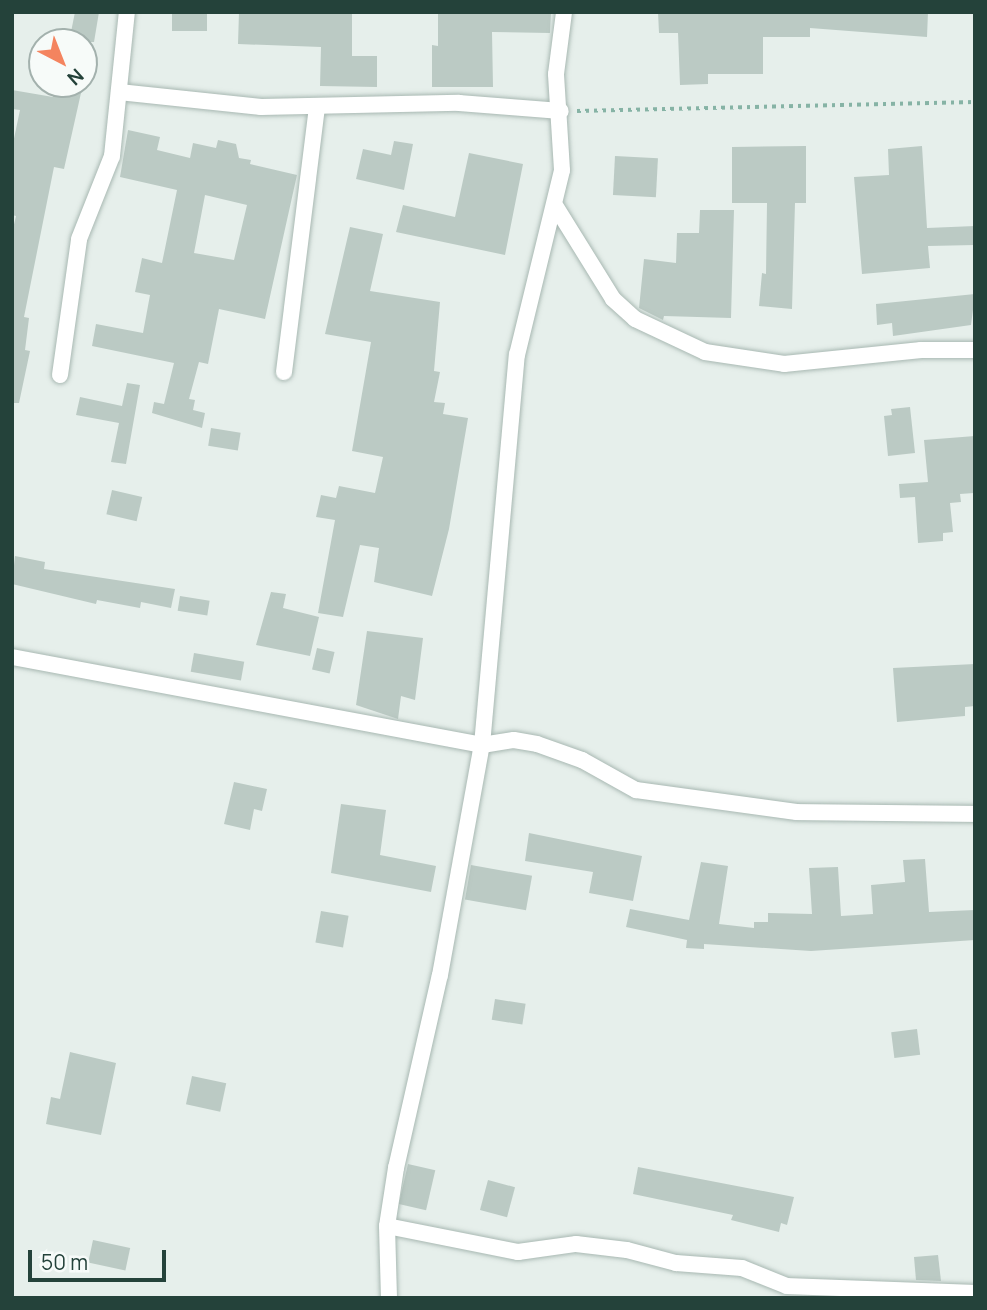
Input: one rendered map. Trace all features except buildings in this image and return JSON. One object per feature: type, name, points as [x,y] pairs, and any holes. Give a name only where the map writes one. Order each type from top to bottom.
[{"type":"street","points":[[60,375],[79,239],[112,156],[127,12]]},
{"type":"street","points":[[389,1298],[387,1226],[482,745],[517,355],[528,296],[556,207],[562,170],[561,111],[556,74],[564,12]]},
{"type":"street","points":[[119,92],[208,104],[317,108],[459,103],[561,111]]},
{"type":"street","points":[[284,372],[317,108]]},
{"type":"street","points":[[556,207],[613,299],[635,319],[705,352],[784,364],[920,350],[975,350]]},
{"type":"street","points":[[12,657],[482,745],[514,740],[537,744],[582,760],[636,790],[797,812],[975,814]]},
{"type":"street","points":[[387,1226],[518,1252],[576,1244],[627,1250],[676,1263],[742,1268],[787,1286],[965,1295],[975,1293]]},
{"type":"path","points":[[561,111],[975,102]]}]
